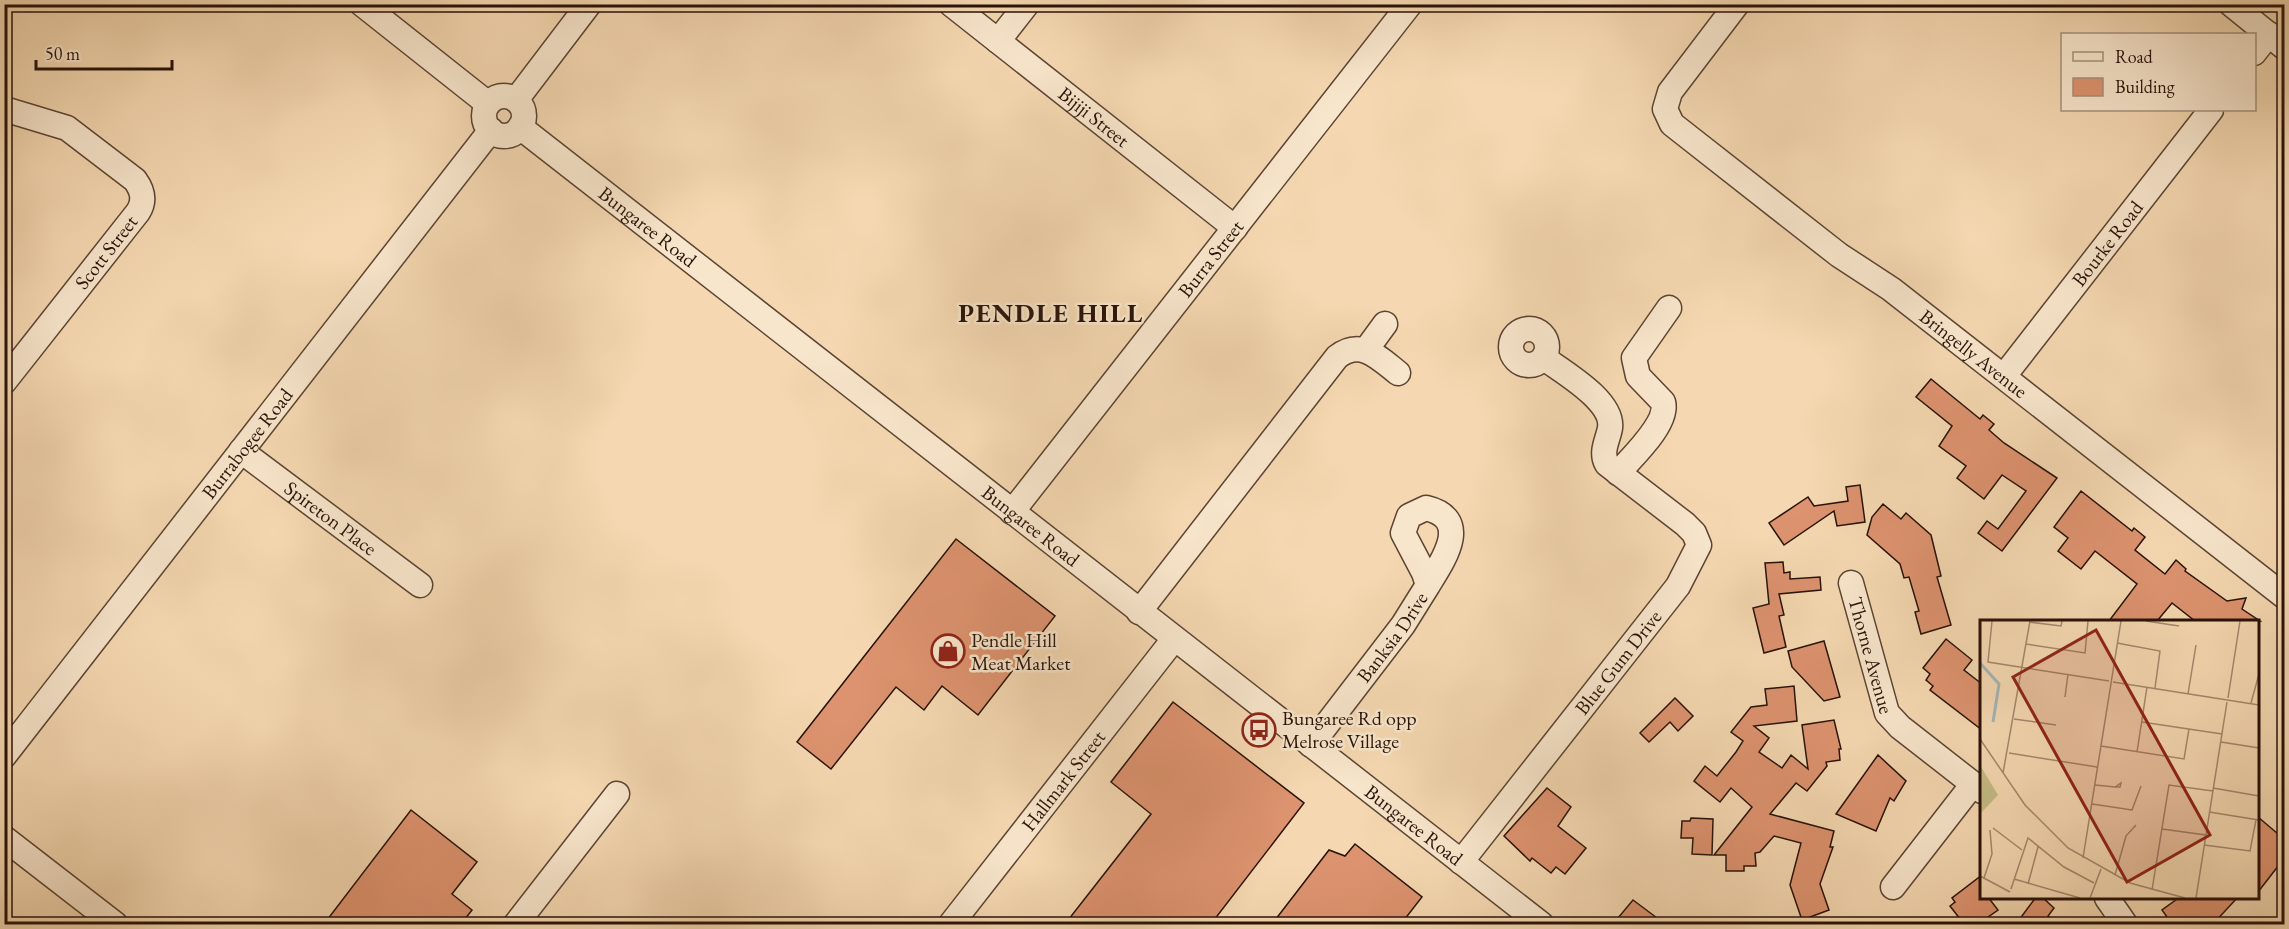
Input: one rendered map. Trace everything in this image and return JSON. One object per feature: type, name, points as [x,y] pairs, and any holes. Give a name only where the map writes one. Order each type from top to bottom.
[{"type":"street","points":[[362,4],[488,103]]},
{"type":"street","points":[[516,100],[589,4]]},
{"type":"street","name":"Bijiji Street","points":[[951,4],[1235,228]]},
{"type":"street","points":[[998,42],[1027,4]]},
{"type":"street","name":"Burra Street","points":[[1012,512],[1410,4]]},
{"type":"street","name":"Bringelly Avenue","points":[[1737,4],[1676,83],[1665,109],[1667,116],[1680,132],[1839,255],[1891,289],[2284,596]]},
{"type":"street","points":[[2231,4],[2269,45]]},
{"type":"street","points":[[502,96],[516,100],[523,110],[520,127],[507,135],[491,130],[483,117],[488,103],[502,96]]},
{"type":"street","name":"Scott Street","points":[[4,109],[56,123],[72,131],[135,180],[142,191],[143,201],[138,212],[4,382]]},
{"type":"street","name":"Bourke Road","points":[[2004,376],[2210,111]]},
{"type":"street","name":"Bungaree Road","points":[[520,127],[1541,924]]},
{"type":"street","name":"Burrabogee Road","points":[[4,756],[491,130]]},
{"type":"street","points":[[1618,473],[1659,424],[1664,414],[1663,402],[1638,376],[1634,358],[1669,308]]},
{"type":"street","points":[[1366,350],[1385,324]]},
{"type":"street","points":[[1139,612],[1337,357],[1348,350],[1366,350],[1398,373]]},
{"type":"street","name":"Blue Gum Drive","points":[[1461,862],[1678,586],[1698,550],[1698,539],[1694,533],[1618,473],[1604,459],[1610,422],[1602,403],[1544,358]]},
{"type":"street","name":"Spireton Place","points":[[241,451],[420,585]]},
{"type":"street","name":"Thorne Avenue","points":[[1851,583],[1887,713],[1900,727],[1978,788]]},
{"type":"street","name":"Banksia Drive","points":[[1311,745],[1403,625],[1428,585]]},
{"type":"street","name":"Hallmark Street","points":[[951,924],[1174,639]]},
{"type":"street","points":[[1893,887],[1978,788]]},
{"type":"street","points":[[516,924],[617,794]]},
{"type":"street","points":[[4,838],[115,924]]},
{"type":"street","points":[[2108,899],[2126,924]]},
{"type":"building","points":[[1931,379],[1980,419],[1983,415],[1994,424],[1989,430],[2004,443],[2057,478],[2002,551],[1978,533],[1987,521],[1998,529],[2026,491],[2002,475],[1984,499],[1957,478],[1966,466],[1939,446],[1952,426],[1916,397]]},
{"type":"building","points":[[1860,485],[1865,522],[1837,526],[1834,511],[1784,545],[1769,523],[1808,497],[1814,506],[1848,501],[1846,487]]},
{"type":"building","points":[[2081,491],[2132,531],[2134,528],[2145,537],[2135,550],[2165,574],[2176,560],[2186,569],[2185,571],[2227,601],[2246,598],[2242,609],[2258,620],[2194,620],[2172,603],[2158,620],[2110,620],[2137,584],[2095,551],[2081,569],[2058,551],[2068,538],[2054,527]]},
{"type":"building","points":[[1883,504],[1901,519],[1906,513],[1931,535],[1941,576],[1937,577],[1951,625],[1921,634],[1915,612],[1919,611],[1909,577],[1904,578],[1900,564],[1867,535],[1872,517]]},
{"type":"building","name":"Pendle Hill Meat Market","points":[[956,539],[1055,616],[978,715],[942,686],[924,710],[896,687],[831,769],[797,742]]},
{"type":"building","points":[[1783,562],[1784,573],[1790,572],[1790,579],[1820,577],[1821,590],[1779,594],[1784,615],[1779,616],[1786,647],[1764,653],[1753,608],[1769,604],[1765,563]]},
{"type":"building","points":[[1946,639],[1972,660],[1964,670],[1980,682],[1980,728],[1930,690],[1933,686],[1926,680],[1930,674],[1923,668]]},
{"type":"building","points":[[1824,641],[1840,697],[1824,701],[1792,667],[1788,651]]},
{"type":"building","points":[[1794,686],[1797,721],[1754,726],[1769,738],[1759,752],[1782,768],[1791,755],[1808,769],[1802,725],[1834,720],[1841,749],[1839,749],[1840,760],[1826,762],[1827,766],[1807,791],[1796,783],[1770,814],[1834,831],[1830,847],[1833,847],[1820,884],[1829,910],[1802,920],[1790,885],[1801,843],[1774,836],[1760,852],[1755,853],[1756,866],[1744,866],[1744,871],[1726,871],[1726,855],[1714,855],[1752,807],[1731,788],[1720,802],[1694,781],[1705,766],[1717,776],[1736,752],[1743,741],[1731,732],[1751,707],[1767,705],[1765,689]]},
{"type":"building","points":[[1675,698],[1693,716],[1678,731],[1670,722],[1649,742],[1640,733]]},
{"type":"building","points":[[1173,702],[1304,803],[1211,924],[1065,924],[1151,814],[1111,782]]},
{"type":"building","points":[[1878,755],[1906,781],[1894,801],[1890,798],[1876,831],[1836,814]]},
{"type":"building","points":[[1547,788],[1571,807],[1558,826],[1586,848],[1565,874],[1556,867],[1551,873],[1532,858],[1530,861],[1504,836]]},
{"type":"building","points":[[411,810],[477,862],[452,894],[472,910],[461,924],[324,924]]},
{"type":"building","points":[[1691,818],[1713,819],[1712,855],[1692,854],[1693,838],[1681,838],[1682,821],[1690,821]]},
{"type":"building","points":[[2259,818],[2284,839],[2284,870],[2279,865],[2259,891]]},
{"type":"building","points":[[1355,844],[1422,897],[1401,924],[1272,924],[1329,850],[1345,856]]},
{"type":"building","points":[[1980,877],[1980,899],[1990,899],[1998,910],[1978,924],[1964,924],[1950,906],[1955,902],[1952,898]]},
{"type":"building","points":[[2035,899],[2044,899],[2054,908],[2048,916],[2059,924],[2016,924]]},
{"type":"building","points":[[2177,899],[2236,899],[2213,924],[2172,924],[2162,910]]},
{"type":"building","points":[[1633,900],[1665,924],[1613,924]]},
{"type":"place","name":"Pendle Hill Meat Market","points":[[948,651]]},
{"type":"place","name":"Bungaree Rd opp Melrose Village","points":[[1259,730]]},
{"type":"district","name":"PENDLE HILL","points":[[1051,313]]}]
